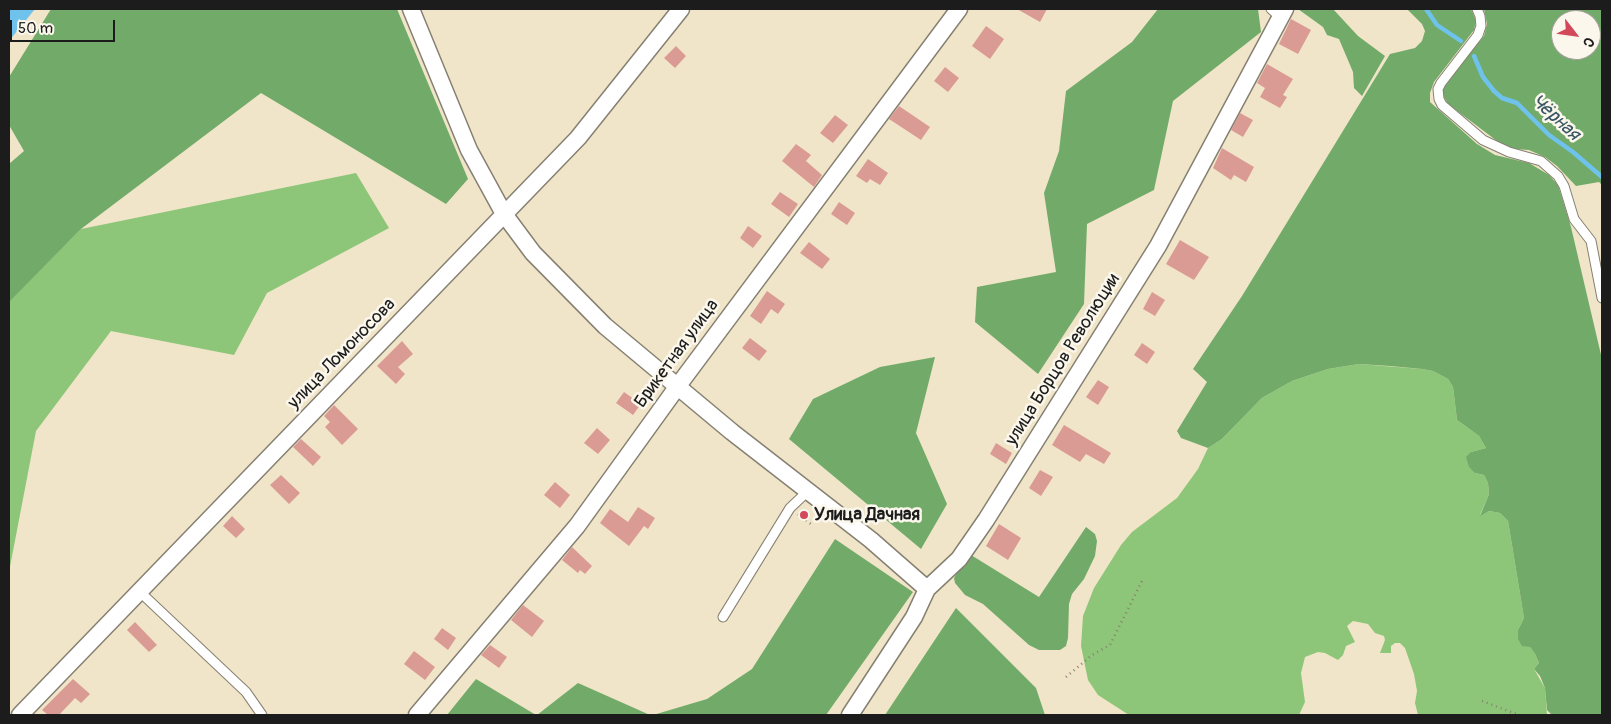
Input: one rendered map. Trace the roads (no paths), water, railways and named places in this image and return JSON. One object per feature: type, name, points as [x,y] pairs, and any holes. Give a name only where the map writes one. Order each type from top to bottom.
[{"type":"street","points":[[411,9],[469,150],[504,214],[533,253],[605,326],[678,387],[916,577],[926,589]]},
{"type":"street","name":"улица Ломоносова","points":[[20,715],[578,138],[681,9]]},
{"type":"street","name":"Брикетная улица","points":[[417,715],[576,526],[958,9]]},
{"type":"street","name":"улица Борцов Революции","points":[[850,715],[914,617],[923,601],[926,589],[959,559],[982,526],[1158,246],[1279,12]]},
{"type":"lane","points":[[1477,9],[1481,26],[1478,36],[1441,83],[1438,89],[1439,99],[1442,105],[1483,140],[1509,152],[1541,161],[1558,176],[1564,186],[1574,219],[1591,241],[1602,298]]},
{"type":"lane","points":[[723,617],[790,508],[808,491]]},
{"type":"lane","points":[[139,591],[246,692],[262,715]]},
{"type":"water","points":[[9,9],[35,9],[9,41]]},
{"type":"waterway","name":"Чёрная","points":[[1426,9],[1437,25],[1461,41]]},
{"type":"waterway","name":"Чёрная","points":[[1474,56],[1483,77],[1494,91],[1502,98],[1517,103],[1549,135],[1573,152],[1602,177]]},
{"type":"place","name":"Улица Дачная","points":[[804,515]]}]
